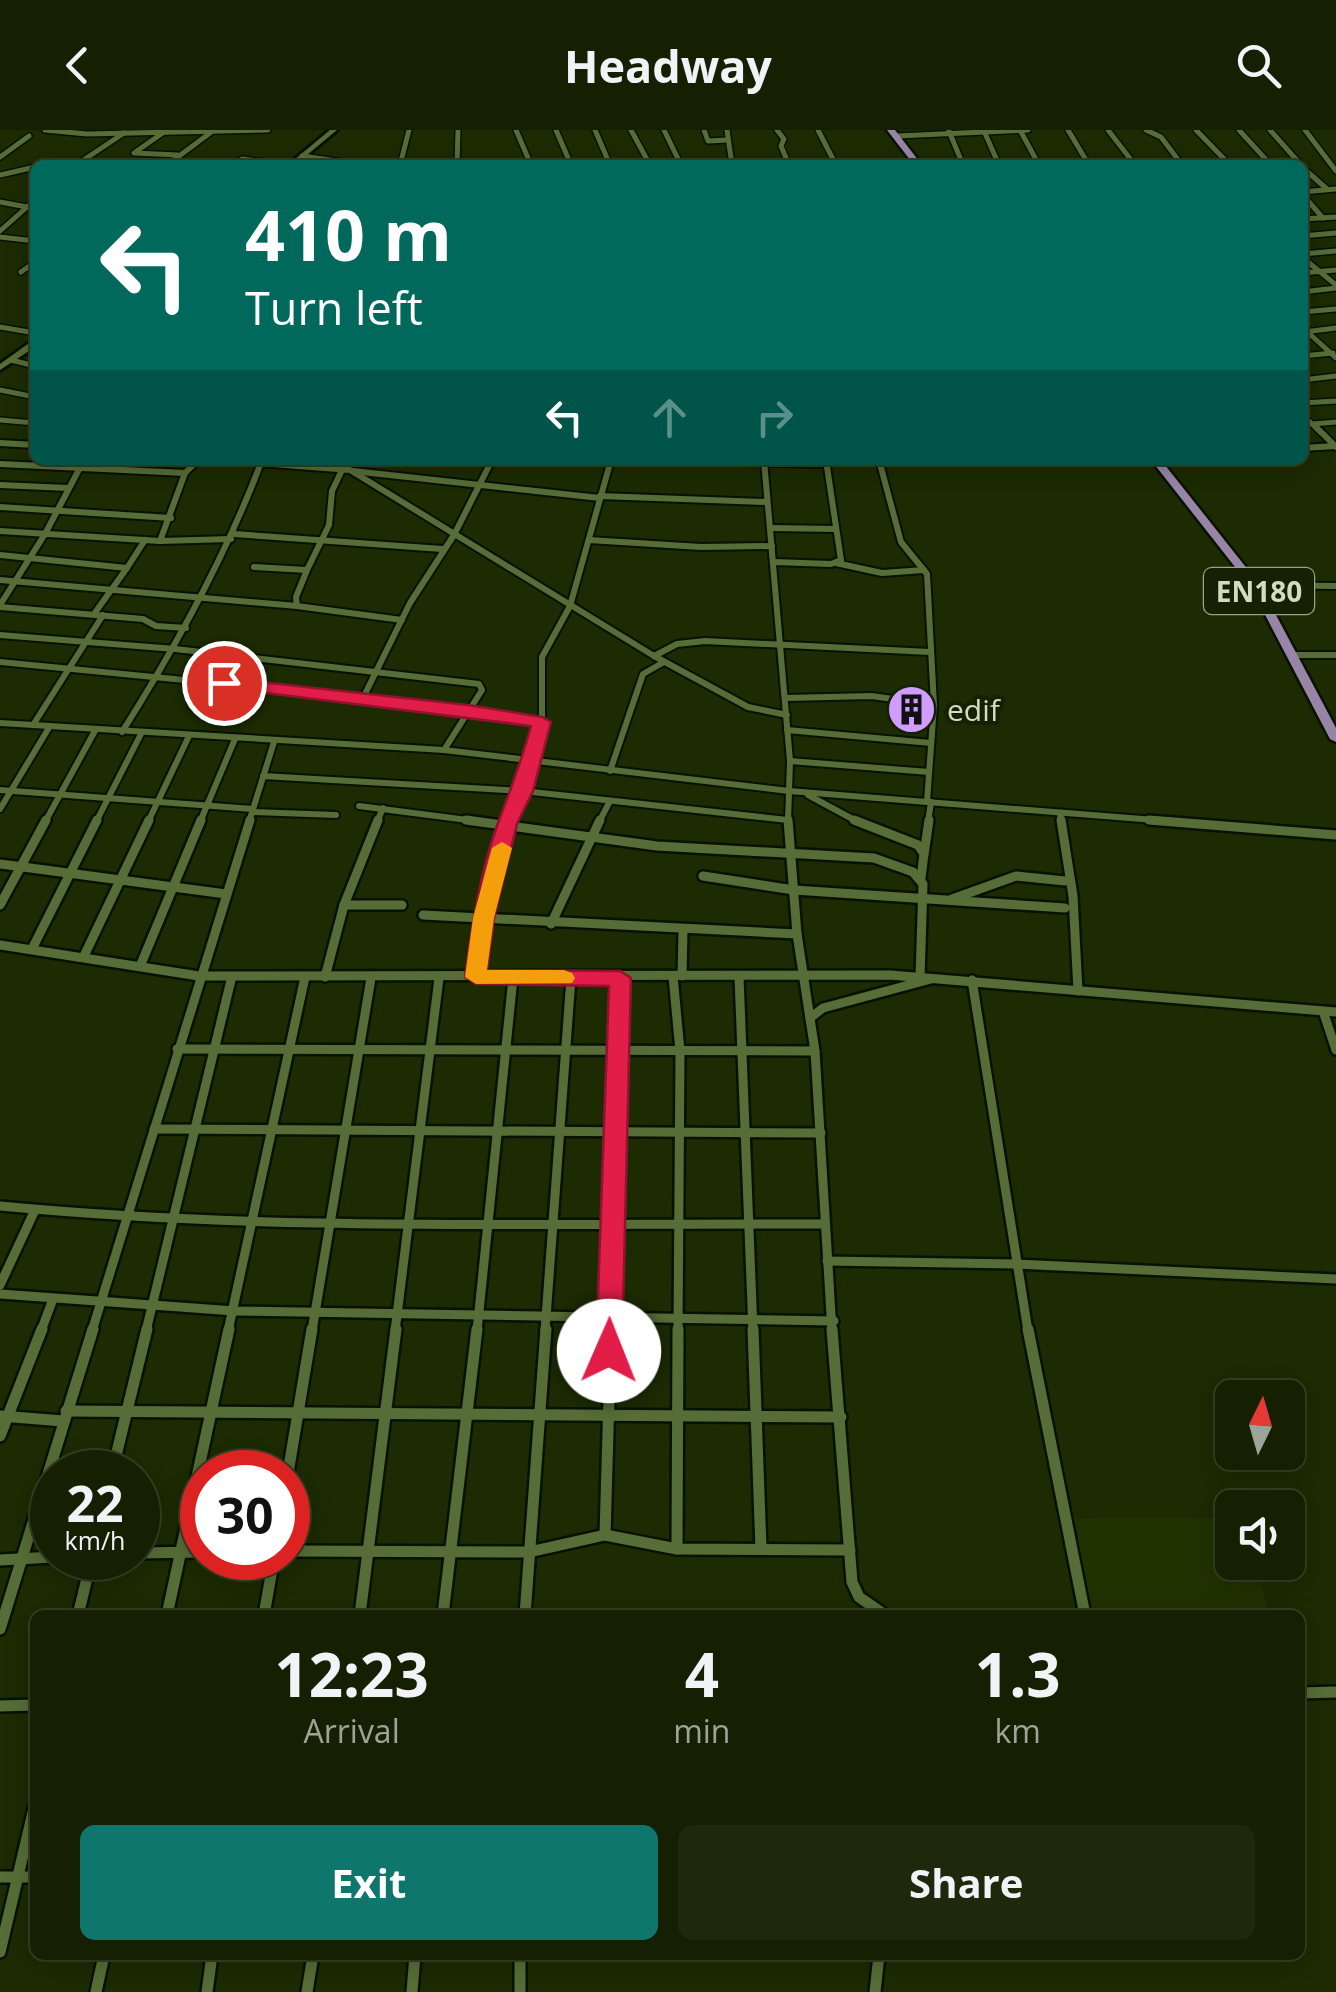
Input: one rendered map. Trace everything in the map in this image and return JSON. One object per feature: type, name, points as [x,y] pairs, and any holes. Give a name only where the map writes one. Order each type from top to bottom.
[{"type":"main road","points":[[894,133],[914,160]]},
{"type":"main road","name":"EN180","points":[[1160,465],[1255,585],[1331,720],[1336,739]]},
{"type":"street","points":[[45,130],[268,130]]},
{"type":"street","points":[[296,160],[334,130]]},
{"type":"street","points":[[401,160],[410,130]]},
{"type":"street","points":[[457,160],[458,130]]},
{"type":"street","points":[[516,130],[529,160]]},
{"type":"street","points":[[556,130],[569,160]]},
{"type":"street","points":[[595,130],[608,160]]},
{"type":"street","points":[[630,130],[647,160]]},
{"type":"street","points":[[664,130],[679,160]]},
{"type":"street","points":[[704,130],[709,143],[728,140]]},
{"type":"street","points":[[727,130],[731,160]]},
{"type":"street","points":[[778,130],[784,139],[781,146],[787,160]]},
{"type":"street","points":[[818,130],[833,160]]},
{"type":"street","points":[[1020,130],[1036,160]]},
{"type":"street","points":[[894,133],[1028,130]]},
{"type":"street","points":[[1068,130],[1086,160]]},
{"type":"street","points":[[1108,130],[1131,160]]},
{"type":"street","points":[[1146,130],[1161,138],[1178,160]]},
{"type":"street","points":[[1196,130],[1225,160]]},
{"type":"street","points":[[1239,130],[1266,160]]},
{"type":"street","points":[[1270,130],[1297,160]]},
{"type":"street","points":[[1305,130],[1336,170]]},
{"type":"street","points":[[984,131],[997,160]]},
{"type":"street","points":[[164,132],[134,153],[178,155]]},
{"type":"street","points":[[949,132],[961,160]]},
{"type":"street","points":[[84,160],[124,133]]},
{"type":"street","points":[[172,160],[210,133]]},
{"type":"street","points":[[0,157],[29,136]]},
{"type":"street","points":[[302,156],[330,160]]},
{"type":"street","points":[[0,174],[30,167]]},
{"type":"street","points":[[1308,172],[1327,190]]},
{"type":"street","points":[[1308,192],[1336,189]]},
{"type":"street","points":[[1308,200],[1324,218]]},
{"type":"street","points":[[0,202],[30,205]]},
{"type":"street","points":[[0,234],[30,207]]},
{"type":"street","points":[[1308,219],[1335,218]]},
{"type":"street","points":[[0,220],[11,222]]},
{"type":"street","points":[[1308,235],[1336,233]]},
{"type":"street","points":[[0,234],[30,240]]},
{"type":"street","points":[[1308,255],[1336,250]]},
{"type":"street","points":[[1308,262],[1336,286]]},
{"type":"street","points":[[21,272],[30,266]]},
{"type":"street","points":[[1308,272],[1336,270]]},
{"type":"street","points":[[1308,291],[1336,286]]},
{"type":"street","points":[[1308,311],[1336,309]]},
{"type":"street","points":[[0,327],[30,332]]},
{"type":"street","points":[[1308,330],[1336,328]]},
{"type":"street","points":[[1308,333],[1334,355]]},
{"type":"street","points":[[4,365],[30,346]]},
{"type":"street","points":[[1308,356],[1334,355]]},
{"type":"street","points":[[4,365],[30,366]]},
{"type":"street","points":[[1308,379],[1336,376]]},
{"type":"street","points":[[0,390],[30,396]]},
{"type":"street","points":[[1308,403],[1336,401]]},
{"type":"street","points":[[1308,419],[1336,446]]},
{"type":"street","points":[[0,420],[30,423]]},
{"type":"street","points":[[1313,424],[1336,422]]},
{"type":"street","points":[[0,443],[30,445]]},
{"type":"street","points":[[1308,448],[1336,446]]},
{"type":"street","points":[[0,464],[30,464]]},
{"type":"street","points":[[81,465],[0,606],[186,628]]},
{"type":"street","points":[[93,465],[185,473]]},
{"type":"street","points":[[160,542],[185,473],[193,465]]},
{"type":"street","points":[[122,732],[186,628],[232,537],[260,465]]},
{"type":"street","points":[[293,465],[420,475],[479,487],[600,497],[767,502]]},
{"type":"street","points":[[363,698],[490,465]]},
{"type":"street","points":[[476,977],[484,918],[508,824],[523,791],[542,722],[542,657],[570,606],[610,465]]},
{"type":"street","points":[[764,465],[790,761],[788,820],[796,934],[815,1051],[826,1262],[834,1321],[852,1582],[859,1597],[878,1610]]},
{"type":"street","points":[[826,465],[842,556],[836,563]]},
{"type":"street","points":[[881,465],[900,542],[928,574],[934,704],[921,878],[925,898],[920,977]]},
{"type":"street","points":[[346,470],[664,662],[748,706],[786,715]]},
{"type":"street","points":[[297,606],[296,596],[330,525],[332,491],[346,470]]},
{"type":"street","points":[[0,485],[68,488]]},
{"type":"street","points":[[0,507],[171,518]]},
{"type":"street","points":[[770,528],[836,529]]},
{"type":"street","points":[[0,531],[160,542],[232,537],[322,540],[442,550]]},
{"type":"street","points":[[33,724],[87,642],[112,590],[146,540]]},
{"type":"street","points":[[589,540],[701,547],[772,546]]},
{"type":"street","points":[[0,556],[128,568]]},
{"type":"street","points":[[774,562],[836,563],[882,573],[924,570]]},
{"type":"street","points":[[254,567],[307,570]]},
{"type":"street","points":[[0,580],[297,606],[402,620]]},
{"type":"street","points":[[1255,585],[1336,586]]},
{"type":"street","points":[[0,634],[175,648],[479,684],[482,690],[444,750]]},
{"type":"street","points":[[654,656],[677,644],[705,641],[930,652]]},
{"type":"street","points":[[1294,655],[1336,655]]},
{"type":"street","points":[[0,662],[158,674],[542,722]]},
{"type":"street","points":[[610,770],[643,674],[664,662]]},
{"type":"street","points":[[785,698],[872,696],[934,704]]},
{"type":"street","points":[[1,725],[444,750],[788,791],[1336,835]]},
{"type":"street","points":[[0,809],[5,790],[50,726]]},
{"type":"street","points":[[0,906],[96,729]]},
{"type":"street","points":[[787,730],[931,743]]},
{"type":"street","points":[[32,949],[142,732]]},
{"type":"street","points":[[84,956],[188,736]]},
{"type":"street","points":[[141,964],[236,739]]},
{"type":"street","points":[[0,1629],[274,742]]},
{"type":"street","points":[[790,761],[929,772]]},
{"type":"street","points":[[263,776],[523,791],[788,820]]},
{"type":"street","points":[[5,790],[336,816]]},
{"type":"street","points":[[803,792],[862,825],[911,841],[924,854]]},
{"type":"street","points":[[551,924],[562,894],[610,803]]},
{"type":"street","points":[[358,806],[679,850],[892,861],[921,878]]},
{"type":"street","points":[[325,977],[344,906],[383,808]]},
{"type":"street","points":[[1060,813],[1073,896],[1078,991]]},
{"type":"street","points":[[0,864],[226,894]]},
{"type":"street","points":[[703,876],[794,890],[1064,908]]},
{"type":"street","points":[[950,900],[1016,876],[1065,882]]},
{"type":"street","points":[[344,906],[402,905]]},
{"type":"street","points":[[423,914],[551,924],[796,934]]},
{"type":"street","points":[[677,1549],[678,976],[683,931]]},
{"type":"street","points":[[0,945],[199,976],[920,977],[1336,1012]]},
{"type":"street","points":[[117,1450],[232,976]]},
{"type":"street","points":[[204,1450],[286,1050],[305,977]]},
{"type":"street","points":[[739,977],[761,1550]]},
{"type":"street","points":[[292,1450],[371,978]]},
{"type":"street","points":[[361,1610],[439,978]]},
{"type":"street","points":[[443,1610],[468,1416],[513,978]]},
{"type":"street","points":[[525,1610],[572,978]]},
{"type":"street","points":[[605,1535],[620,978]]},
{"type":"street","points":[[810,1018],[832,1005],[884,988],[924,983],[933,978]]},
{"type":"street","points":[[972,980],[1015,1264],[1084,1610]]},
{"type":"street","points":[[809,997],[832,1005]]},
{"type":"street","points":[[1323,1011],[1336,1050]]},
{"type":"street","points":[[177,1050],[815,1051]]},
{"type":"street","points":[[154,1130],[821,1133]]},
{"type":"street","points":[[0,1206],[128,1218],[253,1222],[824,1224]]},
{"type":"street","points":[[0,1285],[36,1210]]},
{"type":"street","points":[[826,1262],[1015,1264],[1336,1278]]},
{"type":"street","points":[[0,1294],[234,1311],[834,1321]]},
{"type":"street","points":[[0,1436],[4,1416],[52,1298]]},
{"type":"street","points":[[4,1416],[126,1412],[840,1417]]},
{"type":"street","points":[[310,1551],[529,1552],[605,1535],[677,1549],[850,1550]]},
{"type":"street","points":[[0,1560],[30,1559]]},
{"type":"street","points":[[169,1610],[180,1561]]},
{"type":"street","points":[[79,1610],[87,1580]]},
{"type":"street","points":[[265,1610],[270,1580]]},
{"type":"street","points":[[1305,1692],[1336,1692]]},
{"type":"street","points":[[0,1706],[30,1705]]},
{"type":"street","points":[[0,1952],[30,1825]]},
{"type":"street","points":[[0,1877],[30,1877]]},
{"type":"street","points":[[96,1992],[103,1960]]},
{"type":"street","points":[[207,1992],[211,1960]]},
{"type":"street","points":[[308,1992],[312,1960]]},
{"type":"street","points":[[412,1992],[415,1960]]},
{"type":"street","points":[[520,1960],[520,1992]]},
{"type":"street","points":[[876,1992],[879,1960]]},
{"type":"shaded area","points":[[1215,1518],[1215,1580],[1260,1580],[1268,1610],[1088,1610],[1073,1519]]},
{"type":"slow traffic","points":[[502,848],[484,918],[476,977],[564,978]]},
{"type":"place","name":"edif","points":[[912,709]]},
{"type":"route","points":[[224,683],[542,722],[523,791],[508,824],[484,918],[476,977],[620,978],[609,1351]]}]
